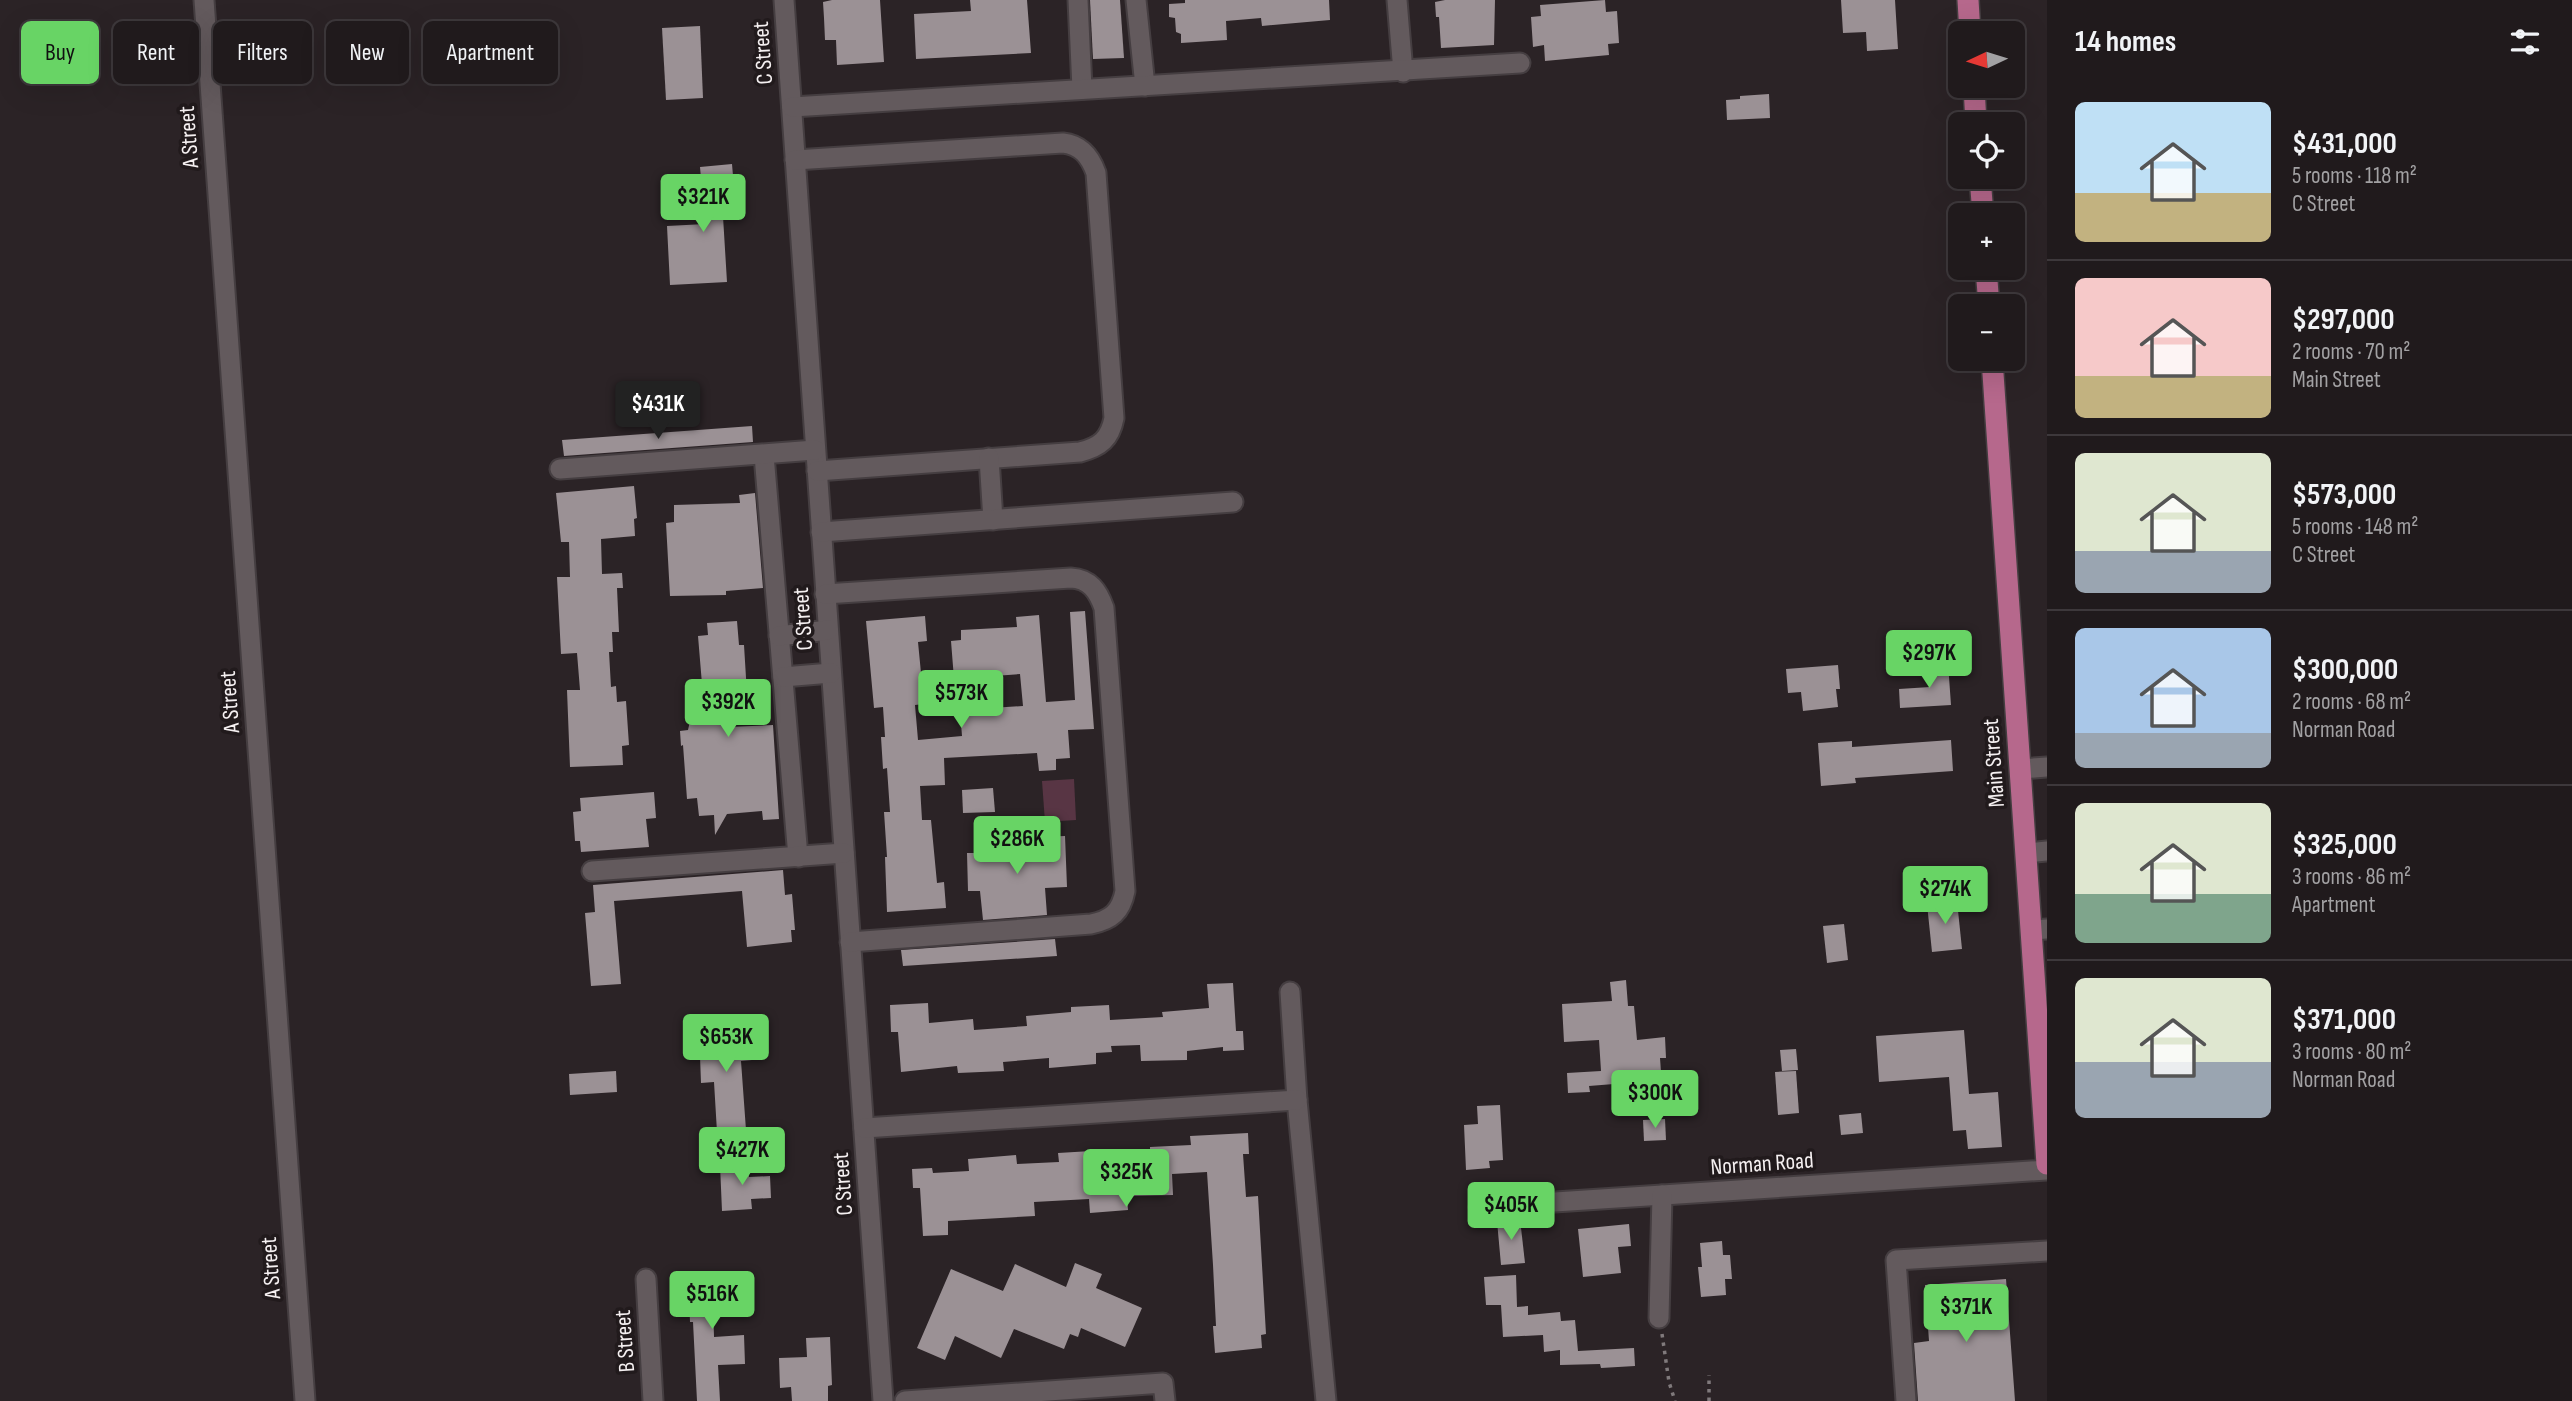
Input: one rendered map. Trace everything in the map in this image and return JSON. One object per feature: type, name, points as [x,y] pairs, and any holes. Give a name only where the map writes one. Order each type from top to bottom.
[{"type":"main road","points":[[1968,0],[1969,21]]},
{"type":"main road","name":"Main Street","points":[[1993,371],[2020,769],[2036,852],[2047,1164]]},
{"type":"street","name":"A Street","points":[[204,0],[305,1401]]},
{"type":"street","name":"C Street","points":[[784,0],[883,1401]]},
{"type":"street","points":[[1078,0],[1082,89]]},
{"type":"street","points":[[1136,0],[1145,86]]},
{"type":"street","points":[[1397,0],[1403,72]]},
{"type":"street","points":[[792,107],[1520,63]]},
{"type":"street","points":[[795,160],[1063,143],[1073,144],[1088,155],[1096,173],[1114,418],[1112,430],[1105,441],[1095,448],[1080,452],[817,471]]},
{"type":"street","points":[[560,469],[815,450]]},
{"type":"street","points":[[764,454],[798,857]]},
{"type":"street","points":[[989,458],[993,520]]},
{"type":"street","points":[[821,533],[1233,502]]},
{"type":"street","points":[[825,594],[1081,579],[1090,584],[1101,599],[1105,621],[1125,891],[1123,903],[1116,914],[1106,921],[1091,924],[850,942]]},
{"type":"street","points":[[779,636],[828,630]]},
{"type":"street","points":[[783,677],[831,673]]},
{"type":"street","points":[[2020,769],[2047,767]]},
{"type":"street","points":[[592,871],[844,853]]},
{"type":"street","points":[[1290,992],[1297,1100],[1326,1401]]},
{"type":"street","points":[[864,1128],[1297,1100]]},
{"type":"street","name":"Norman Road","points":[[1479,1207],[2047,1170]]},
{"type":"street","points":[[1659,1318],[1662,1195]]},
{"type":"street","points":[[1906,1401],[1896,1259],[2047,1251]]},
{"type":"street","name":"B Street","points":[[646,1279],[653,1401]]},
{"type":"street","points":[[905,1401],[1163,1383],[1165,1401]]},
{"type":"path","points":[[1659,1318],[1669,1382],[1675,1401]]},
{"type":"path","points":[[1709,1375],[1709,1401]]},
{"type":"shaded area","points":[[1074,779],[1076,820],[1045,822],[1042,781]]},
{"type":"building","points":[[880,0],[884,62],[837,65],[836,40],[825,40],[823,2]]},
{"type":"building","points":[[970,0],[1027,0],[1031,53],[916,59],[914,14],[971,11]]},
{"type":"building","points":[[1090,0],[1120,0],[1124,58],[1093,59]]},
{"type":"building","points":[[1185,0],[1329,0],[1330,20],[1262,26],[1261,18],[1226,21],[1227,40],[1181,43],[1181,34],[1176,32],[1175,18],[1169,17],[1169,4],[1185,3]]},
{"type":"building","points":[[1495,0],[1494,45],[1441,48],[1435,2]]},
{"type":"building","points":[[1605,0],[1606,12],[1617,11],[1619,43],[1608,44],[1609,55],[1545,61],[1544,45],[1533,47],[1531,17],[1541,16],[1540,5]]},
{"type":"building","points":[[1841,0],[1895,0],[1898,49],[1867,51],[1866,32],[1843,33]]},
{"type":"building","points":[[700,26],[703,98],[666,100],[662,28]]},
{"type":"building","points":[[1769,94],[1770,118],[1727,120],[1726,100]]},
{"type":"building","points":[[732,164],[735,199],[722,200],[727,282],[670,285],[667,226],[705,224],[700,167]]},
{"type":"building","points":[[752,426],[753,442],[564,456],[562,440]]},
{"type":"building","points":[[634,486],[637,518],[634,519],[635,536],[601,539],[602,574],[622,573],[623,588],[617,588],[619,632],[612,632],[613,652],[609,652],[611,687],[616,686],[617,702],[626,701],[629,745],[622,746],[623,765],[570,767],[567,690],[580,690],[577,653],[561,654],[557,577],[570,577],[569,542],[561,542],[556,493]]},
{"type":"building","points":[[755,493],[763,588],[726,591],[726,595],[670,596],[666,523],[674,522],[674,505],[740,503],[739,495]]},
{"type":"building","points":[[1085,611],[1094,729],[1068,730],[1070,758],[1056,759],[1056,770],[1039,771],[1037,753],[944,758],[945,785],[920,786],[922,820],[931,820],[937,883],[944,882],[946,908],[887,912],[884,812],[890,812],[887,768],[883,769],[883,707],[874,708],[866,621],[925,616],[927,641],[918,642],[924,704],[915,705],[918,740],[962,736],[960,710],[1023,706],[1020,674],[954,679],[951,641],[961,640],[961,630],[1017,627],[1016,617],[1039,615],[1046,702],[1075,700],[1070,612]]},
{"type":"building","points":[[737,621],[739,645],[744,645],[747,694],[726,696],[728,727],[773,725],[779,819],[763,820],[762,811],[727,814],[715,835],[714,815],[699,816],[697,798],[687,799],[680,731],[688,730],[690,721],[705,720],[698,636],[708,635],[707,623]]},
{"type":"building","points":[[1948,663],[1951,705],[1900,708],[1899,689],[1930,687],[1928,664]]},
{"type":"building","points":[[1838,665],[1838,707],[1803,711],[1801,692],[1788,693],[1786,669]]},
{"type":"building","points":[[1951,740],[1953,771],[1855,778],[1856,783],[1821,786],[1818,743],[1852,741],[1852,747]]},
{"type":"building","points":[[993,788],[995,812],[963,813],[962,790]]},
{"type":"building","points":[[654,792],[656,818],[646,819],[649,847],[581,852],[580,841],[575,841],[573,812],[581,811],[580,798]]},
{"type":"building","points":[[1065,836],[1067,887],[1045,888],[1047,915],[983,920],[980,891],[968,891],[967,853],[977,853],[977,843]]},
{"type":"building","points":[[783,870],[785,895],[792,894],[795,930],[791,930],[792,942],[747,947],[742,891],[614,901],[621,984],[591,986],[585,913],[595,912],[593,885]]},
{"type":"building","points":[[1957,901],[1962,949],[1932,952],[1927,904]]},
{"type":"building","points":[[1844,924],[1848,960],[1827,963],[1823,926]]},
{"type":"building","points":[[1055,939],[1057,956],[903,966],[901,950]]},
{"type":"building","points":[[1626,980],[1628,1006],[1634,1006],[1637,1040],[1665,1037],[1666,1058],[1660,1058],[1661,1072],[1638,1074],[1639,1082],[1589,1086],[1590,1092],[1568,1093],[1567,1073],[1601,1071],[1599,1040],[1564,1042],[1562,1004],[1612,1001],[1610,982]]},
{"type":"building","points":[[1233,983],[1236,1031],[1243,1031],[1244,1050],[1223,1051],[1223,1047],[1187,1051],[1187,1060],[1141,1061],[1140,1045],[1111,1046],[1112,1052],[1096,1053],[1096,1064],[1049,1068],[1049,1058],[1003,1062],[1004,1071],[958,1073],[957,1066],[901,1072],[898,1032],[891,1032],[890,1005],[928,1003],[929,1023],[973,1019],[974,1030],[1027,1026],[1026,1016],[1071,1012],[1071,1007],[1109,1005],[1110,1020],[1163,1017],[1162,1012],[1209,1008],[1207,984]]},
{"type":"building","points":[[738,1028],[739,1036],[750,1036],[752,1060],[741,1061],[746,1130],[717,1132],[714,1082],[701,1083],[699,1029]]},
{"type":"building","points":[[1964,1030],[1969,1094],[1998,1092],[2002,1147],[1968,1149],[1966,1130],[1953,1131],[1949,1077],[1879,1082],[1876,1036]]},
{"type":"building","points":[[1796,1049],[1798,1070],[1782,1071],[1780,1050]]},
{"type":"building","points":[[616,1071],[617,1092],[570,1095],[569,1074]]},
{"type":"building","points":[[1796,1071],[1799,1113],[1778,1115],[1775,1072]]},
{"type":"building","points":[[1500,1105],[1503,1160],[1489,1161],[1490,1168],[1466,1170],[1464,1125],[1478,1124],[1477,1106]]},
{"type":"building","points":[[1861,1113],[1863,1133],[1841,1135],[1839,1115]]},
{"type":"building","points":[[1665,1119],[1666,1140],[1644,1141],[1643,1120]]},
{"type":"building","points":[[1248,1133],[1249,1154],[1243,1154],[1246,1197],[1258,1196],[1266,1334],[1261,1335],[1262,1348],[1215,1353],[1213,1326],[1216,1326],[1207,1172],[1172,1174],[1173,1195],[1127,1196],[1128,1210],[1090,1213],[1089,1199],[1034,1202],[1035,1216],[948,1221],[948,1235],[923,1236],[920,1188],[913,1188],[912,1169],[932,1168],[933,1173],[969,1171],[968,1159],[1016,1155],[1017,1164],[1059,1162],[1058,1153],[1108,1150],[1108,1158],[1150,1156],[1150,1147],[1191,1145],[1190,1136]]},
{"type":"building","points":[[749,1164],[749,1177],[770,1176],[771,1198],[751,1199],[752,1209],[722,1211],[720,1165]]},
{"type":"building","points":[[1520,1219],[1525,1263],[1501,1265],[1497,1221]]},
{"type":"building","points":[[1629,1224],[1631,1246],[1618,1247],[1621,1273],[1583,1277],[1578,1229]]},
{"type":"building","points":[[1722,1241],[1723,1255],[1730,1255],[1732,1279],[1725,1279],[1726,1295],[1701,1297],[1698,1267],[1702,1267],[1700,1243]]},
{"type":"building","points":[[1075,1263],[1102,1274],[1096,1288],[1142,1308],[1125,1347],[1081,1328],[1078,1337],[1070,1334],[1064,1349],[1014,1329],[1001,1358],[955,1336],[945,1360],[917,1348],[951,1269],[1003,1291],[1015,1264],[1066,1287]]},
{"type":"building","points":[[738,1272],[739,1300],[713,1301],[714,1337],[744,1335],[745,1364],[718,1365],[720,1401],[697,1401],[688,1273]]},
{"type":"building","points":[[1516,1275],[1517,1307],[1528,1306],[1528,1315],[1560,1312],[1561,1321],[1575,1320],[1578,1351],[1634,1348],[1635,1366],[1601,1368],[1600,1364],[1560,1365],[1560,1350],[1544,1352],[1543,1335],[1503,1337],[1501,1305],[1486,1305],[1484,1277]]},
{"type":"building","points":[[2006,1279],[2015,1401],[1918,1401],[1914,1343],[1929,1341],[1925,1285]]},
{"type":"building","points":[[830,1337],[832,1385],[828,1386],[828,1401],[792,1401],[791,1387],[780,1388],[779,1358],[807,1357],[806,1338]]}]
